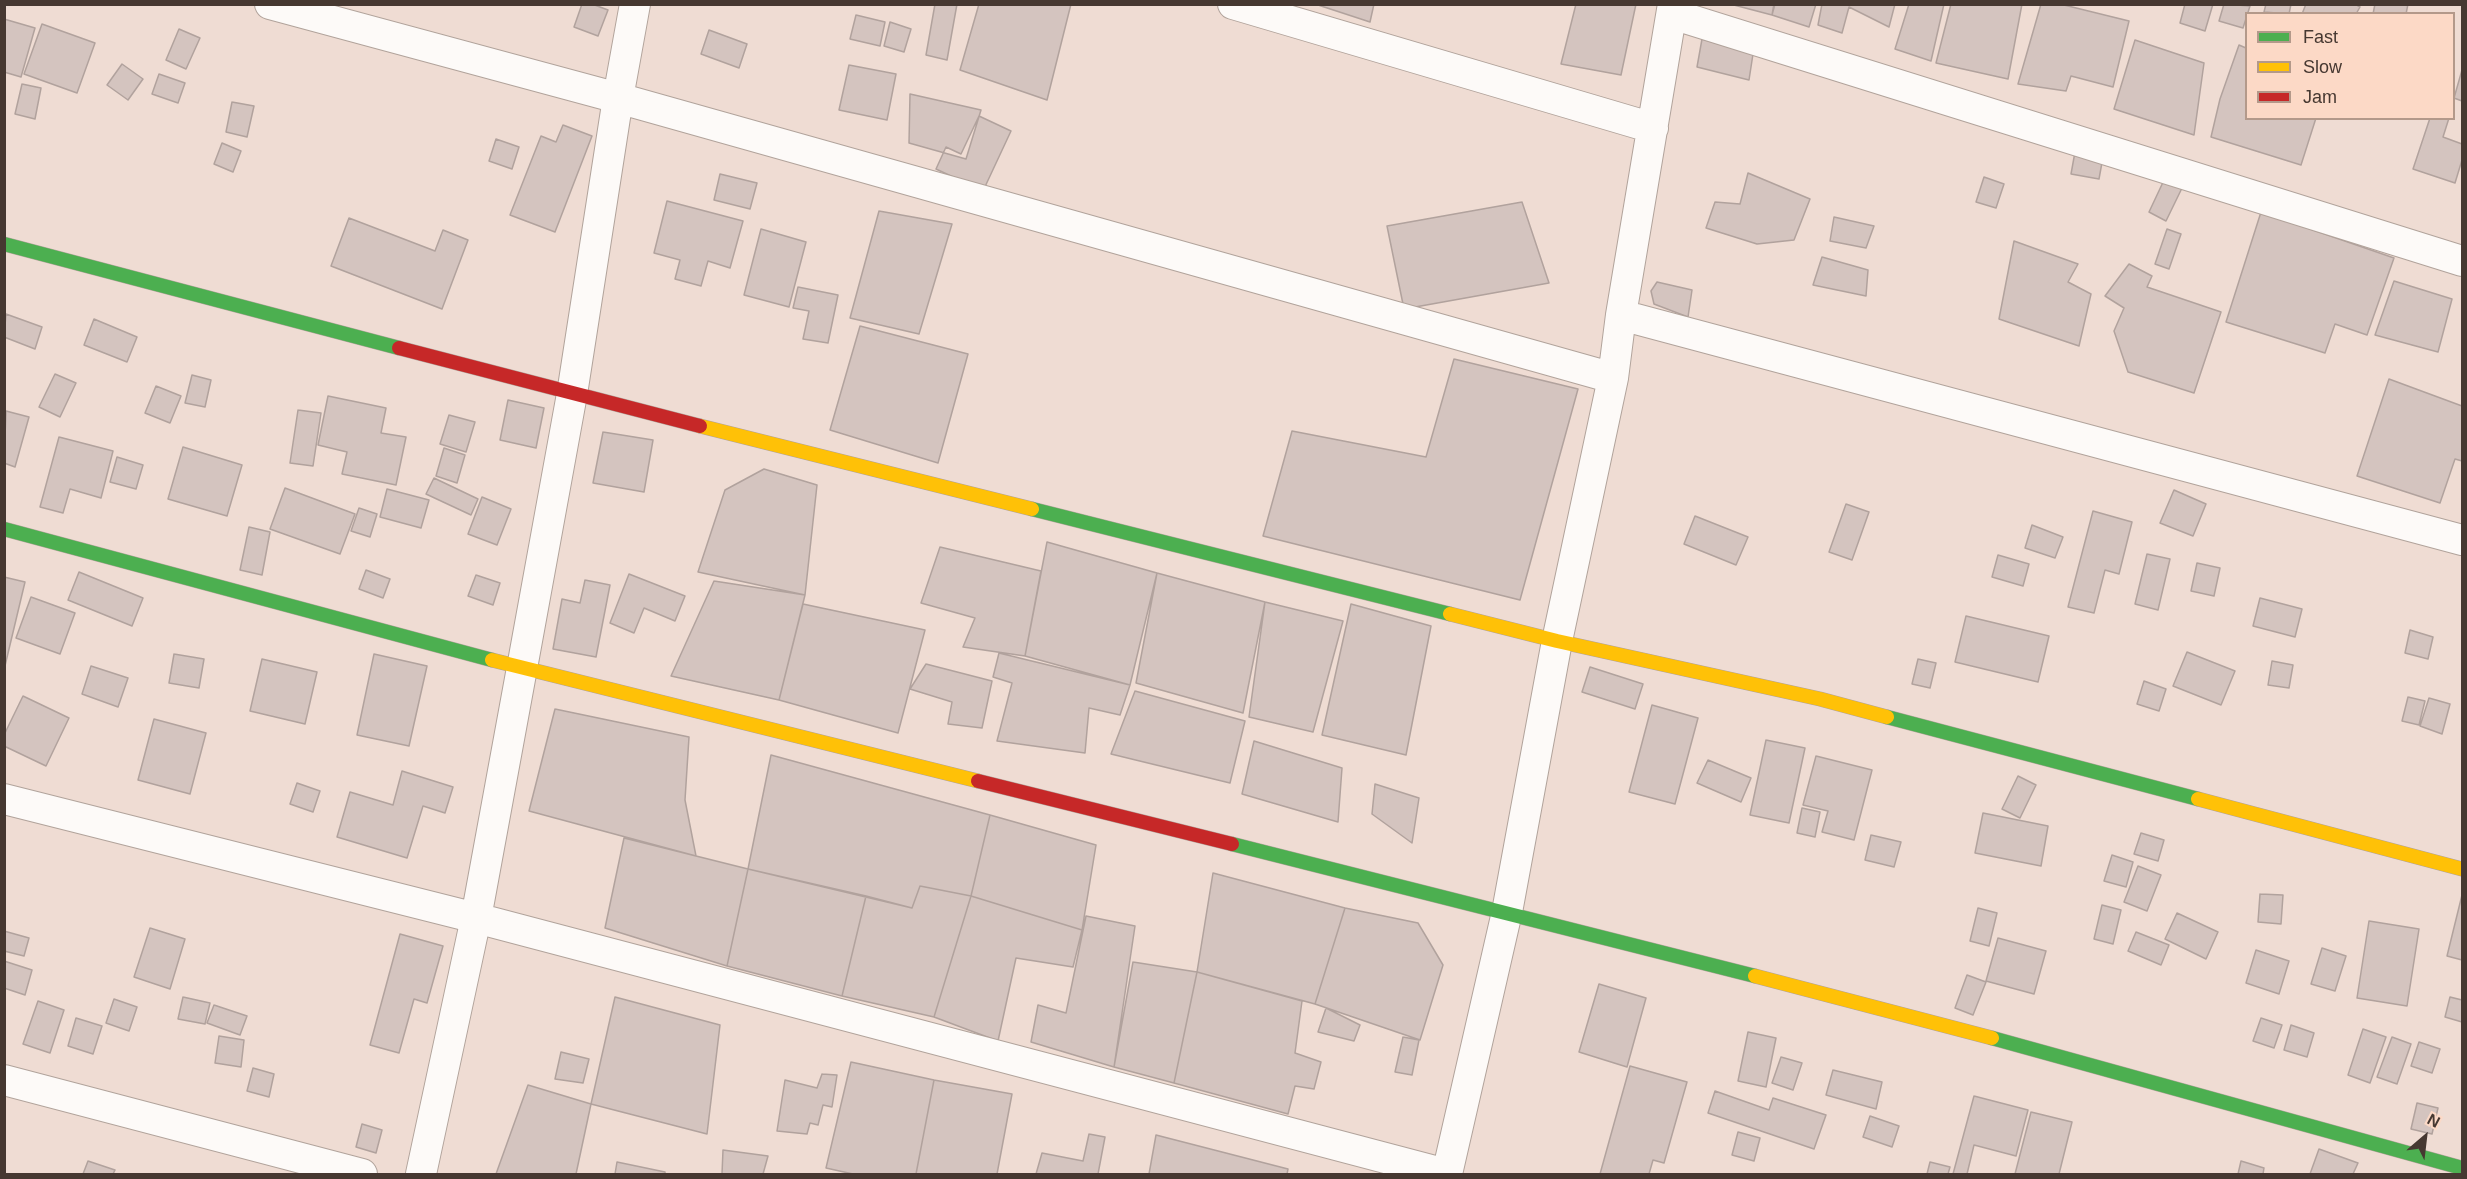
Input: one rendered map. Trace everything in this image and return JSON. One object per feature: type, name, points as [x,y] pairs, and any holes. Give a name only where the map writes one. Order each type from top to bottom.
[{"type":"street","points":[[270,4],[618,98],[1613,378]]},
{"type":"street","points":[[421,1174],[476,918],[522,668],[572,394],[635,4]]},
{"type":"street","points":[[1233,4],[1653,128]]},
{"type":"street","points":[[4,799],[476,918],[1446,1174],[1508,912],[1557,641],[1613,378],[1621,315],[1673,9],[2463,261]]},
{"type":"street","points":[[4,243],[572,394],[1557,641],[1820,699],[2463,869]]},
{"type":"street","points":[[1621,315],[2463,540]]},
{"type":"street","points":[[4,529],[522,668],[1508,912],[1972,1032],[2463,1168]]},
{"type":"street","points":[[4,1080],[362,1174]]},
{"type":"building","points":[[582,4],[592,4],[608,10],[598,36],[574,27]]},
{"type":"building","points":[[935,4],[957,4],[947,60],[926,55]]},
{"type":"building","points":[[979,4],[1071,4],[1047,100],[960,70]]},
{"type":"building","points":[[1315,4],[1374,4],[1370,22]]},
{"type":"building","points":[[1576,4],[1636,4],[1621,75],[1561,64]]},
{"type":"building","points":[[1730,4],[1774,4],[1772,15]]},
{"type":"building","points":[[1775,4],[1816,4],[1809,27],[1772,15]]},
{"type":"building","points":[[1822,4],[1895,4],[1889,27],[1849,7],[1842,33],[1818,25]]},
{"type":"building","points":[[1909,4],[1944,4],[1931,61],[1895,49]]},
{"type":"building","points":[[1951,4],[2022,4],[2008,79],[1936,63]]},
{"type":"building","points":[[2041,4],[2060,4],[2129,21],[2113,87],[2071,76],[2066,91],[2018,84]]},
{"type":"building","points":[[2185,4],[2213,4],[2205,31],[2180,23]]},
{"type":"building","points":[[2224,4],[2250,6],[2248,12],[2245,12],[2243,28],[2219,21]]},
{"type":"building","points":[[2266,4],[2291,4],[2289,12],[2264,12]]},
{"type":"building","points":[[2306,4],[2355,4],[2360,7],[2357,12],[2303,12]]},
{"type":"building","points":[[2375,4],[2408,4],[2406,12],[2373,12]]},
{"type":"building","points":[[856,15],[885,22],[880,46],[850,39]]},
{"type":"building","points":[[4,19],[35,28],[21,77],[4,72]]},
{"type":"building","points":[[890,22],[911,29],[904,52],[884,46]]},
{"type":"building","points":[[42,24],[95,43],[77,93],[24,74]]},
{"type":"building","points":[[179,29],[200,38],[186,69],[166,60]]},
{"type":"building","points":[[709,30],[747,44],[739,68],[701,54]]},
{"type":"building","points":[[1702,39],[1753,54],[1749,80],[1697,67]]},
{"type":"building","points":[[2135,40],[2204,63],[2194,135],[2114,109]]},
{"type":"building","points":[[2239,45],[2245,48],[2245,120],[2315,120],[2301,165],[2211,137],[2220,99]]},
{"type":"building","points":[[122,64],[143,79],[128,100],[107,85]]},
{"type":"building","points":[[849,65],[896,74],[887,120],[839,110]]},
{"type":"building","points":[[2462,70],[2462,101],[2455,98]]},
{"type":"building","points":[[159,74],[185,83],[178,103],[152,94]]},
{"type":"building","points":[[22,84],[41,88],[35,119],[15,114]]},
{"type":"building","points":[[910,94],[981,110],[966,159],[909,143]]},
{"type":"building","points":[[232,102],[254,106],[247,137],[226,132]]},
{"type":"building","points":[[979,116],[1011,131],[983,191],[936,169],[946,147],[961,154]]},
{"type":"building","points":[[2429,120],[2448,120],[2443,137],[2462,144],[2462,160],[2455,183],[2413,169]]},
{"type":"building","points":[[563,125],[592,136],[555,232],[510,215],[541,136],[556,142]]},
{"type":"building","points":[[496,139],[519,147],[512,169],[489,161]]},
{"type":"building","points":[[222,143],[241,151],[233,172],[214,164]]},
{"type":"building","points":[[2075,152],[2103,157],[2099,179],[2071,174]]},
{"type":"building","points":[[1748,173],[1810,199],[1794,240],[1757,244],[1706,228],[1715,202],[1740,204]]},
{"type":"building","points":[[720,174],[757,183],[750,209],[714,200]]},
{"type":"building","points":[[1984,177],[2004,184],[1996,208],[1976,202]]},
{"type":"building","points":[[2165,178],[2183,186],[2166,221],[2149,212]]},
{"type":"building","points":[[667,201],[743,221],[730,268],[708,261],[701,286],[675,279],[680,260],[654,253]]},
{"type":"building","points":[[1522,202],[1549,283],[1404,309],[1387,226]]},
{"type":"building","points":[[879,211],[952,224],[919,334],[850,318]]},
{"type":"building","points":[[2261,212],[2394,258],[2367,335],[2335,324],[2325,353],[2226,322]]},
{"type":"building","points":[[1834,217],[1874,226],[1866,248],[1830,241]]},
{"type":"building","points":[[349,218],[435,251],[443,230],[468,240],[442,309],[331,266]]},
{"type":"building","points":[[761,229],[806,242],[789,307],[744,295]]},
{"type":"building","points":[[2167,229],[2181,234],[2169,269],[2155,264]]},
{"type":"building","points":[[2014,241],[2078,264],[2068,282],[2091,294],[2079,346],[1999,319]]},
{"type":"building","points":[[1822,257],[1868,270],[1866,296],[1813,285]]},
{"type":"building","points":[[2129,264],[2152,276],[2147,287],[2221,312],[2194,393],[2128,372],[2114,331],[2124,308],[2105,296]]},
{"type":"building","points":[[2394,281],[2452,299],[2438,352],[2375,335]]},
{"type":"building","points":[[1657,282],[1692,290],[1688,317],[1654,304],[1651,291]]},
{"type":"building","points":[[798,287],[838,295],[828,343],[803,339],[809,311],[793,308]]},
{"type":"building","points":[[6,314],[42,327],[35,349],[4,337]]},
{"type":"building","points":[[94,319],[137,337],[127,362],[84,345]]},
{"type":"building","points":[[860,326],[968,354],[938,463],[830,430]]},
{"type":"building","points":[[1454,359],[1578,389],[1520,600],[1263,536],[1292,431],[1426,457]]},
{"type":"building","points":[[55,374],[76,383],[60,417],[39,407]]},
{"type":"building","points":[[192,375],[211,380],[205,407],[185,403]]},
{"type":"building","points":[[2389,379],[2462,406],[2462,461],[2455,459],[2440,503],[2357,476]]},
{"type":"building","points":[[156,386],[181,396],[170,423],[145,413]]},
{"type":"building","points":[[328,396],[386,408],[381,433],[406,437],[396,485],[342,474],[347,452],[318,445]]},
{"type":"building","points":[[508,400],[544,408],[536,448],[500,440]]},
{"type":"building","points":[[298,410],[321,413],[313,466],[290,463]]},
{"type":"building","points":[[6,411],[29,417],[15,467],[4,463]]},
{"type":"building","points":[[449,415],[475,422],[466,452],[440,444]]},
{"type":"building","points":[[603,432],[653,440],[644,492],[593,483]]},
{"type":"building","points":[[59,437],[113,451],[101,498],[70,489],[63,513],[40,507]]},
{"type":"building","points":[[183,447],[242,465],[227,516],[168,499]]},
{"type":"building","points":[[444,448],[465,455],[457,483],[436,476]]},
{"type":"building","points":[[117,457],[143,465],[136,489],[110,482]]},
{"type":"building","points":[[764,469],[817,485],[805,595],[698,572],[725,490]]},
{"type":"building","points":[[434,478],[478,499],[471,515],[426,494]]},
{"type":"building","points":[[285,488],[355,514],[340,554],[270,529]]},
{"type":"building","points":[[387,489],[429,500],[421,528],[380,517]]},
{"type":"building","points":[[2174,490],[2206,504],[2193,536],[2160,523]]},
{"type":"building","points":[[482,497],[511,509],[497,545],[468,534]]},
{"type":"building","points":[[1846,504],[1869,512],[1852,560],[1829,552]]},
{"type":"building","points":[[359,508],[377,514],[370,537],[351,531]]},
{"type":"building","points":[[2093,511],[2132,522],[2119,574],[2105,570],[2094,613],[2068,607]]},
{"type":"building","points":[[1695,516],[1748,537],[1736,565],[1684,544]]},
{"type":"building","points":[[2032,525],[2063,537],[2055,558],[2025,548]]},
{"type":"building","points":[[249,527],[270,532],[262,575],[240,570]]},
{"type":"building","points":[[1047,542],[1157,573],[1130,685],[1025,656]]},
{"type":"building","points":[[940,547],[1041,571],[1025,656],[963,647],[975,618],[921,603]]},
{"type":"building","points":[[2147,554],[2170,559],[2158,610],[2135,604]]},
{"type":"building","points":[[1998,555],[2029,564],[2023,586],[1992,577]]},
{"type":"building","points":[[2197,563],[2220,568],[2214,596],[2191,591]]},
{"type":"building","points":[[366,570],[390,579],[383,598],[359,589]]},
{"type":"building","points":[[79,572],[143,598],[132,626],[68,600]]},
{"type":"building","points":[[1157,573],[1265,602],[1243,713],[1136,683]]},
{"type":"building","points":[[629,574],[685,596],[675,621],[644,608],[634,633],[610,623]]},
{"type":"building","points":[[476,575],[500,583],[493,605],[468,596]]},
{"type":"building","points":[[4,577],[25,582],[4,670]]},
{"type":"building","points":[[585,580],[610,585],[596,657],[553,649],[562,599],[580,603]]},
{"type":"building","points":[[714,581],[805,595],[779,700],[671,676]]},
{"type":"building","points":[[31,597],[75,613],[60,654],[16,638]]},
{"type":"building","points":[[2260,598],[2302,609],[2295,637],[2253,626]]},
{"type":"building","points":[[1265,602],[1343,621],[1313,732],[1249,717]]},
{"type":"building","points":[[803,604],[925,630],[898,733],[779,700]]},
{"type":"building","points":[[1351,604],[1431,626],[1406,755],[1322,735]]},
{"type":"building","points":[[1966,616],[2049,636],[2038,682],[1955,662]]},
{"type":"building","points":[[2410,630],[2433,637],[2428,659],[2405,653]]},
{"type":"building","points":[[2187,652],[2235,671],[2221,705],[2173,686]]},
{"type":"building","points":[[999,653],[1130,685],[1120,715],[1089,708],[1085,753],[997,741],[1012,683],[993,677]]},
{"type":"building","points":[[174,654],[204,659],[199,688],[169,683]]},
{"type":"building","points":[[374,654],[427,666],[409,746],[357,735]]},
{"type":"building","points":[[262,659],[317,672],[305,724],[250,711]]},
{"type":"building","points":[[1918,659],[1936,663],[1930,688],[1912,684]]},
{"type":"building","points":[[2272,661],[2293,665],[2289,688],[2268,685]]},
{"type":"building","points":[[926,664],[992,681],[982,728],[948,724],[952,702],[910,689]]},
{"type":"building","points":[[91,666],[128,678],[118,707],[82,694]]},
{"type":"building","points":[[1590,667],[1643,684],[1635,709],[1582,692]]},
{"type":"building","points":[[2144,681],[2166,689],[2159,711],[2137,704]]},
{"type":"building","points":[[1135,691],[1245,721],[1230,783],[1111,754]]},
{"type":"building","points":[[23,696],[69,718],[46,766],[4,746],[4,735]]},
{"type":"building","points":[[2408,697],[2425,701],[2419,725],[2402,721]]},
{"type":"building","points":[[2429,698],[2450,704],[2442,734],[2420,726]]},
{"type":"building","points":[[1652,705],[1698,718],[1675,804],[1629,792]]},
{"type":"building","points":[[555,709],[689,737],[685,800],[696,856],[529,811]]},
{"type":"building","points":[[154,719],[206,733],[190,794],[138,780]]},
{"type":"building","points":[[1766,740],[1805,748],[1789,823],[1750,815]]},
{"type":"building","points":[[1254,741],[1342,768],[1338,822],[1242,794]]},
{"type":"building","points":[[771,755],[990,815],[971,896],[920,886],[912,908],[748,869]]},
{"type":"building","points":[[1816,756],[1872,770],[1854,840],[1822,832],[1828,811],[1803,805]]},
{"type":"building","points":[[1708,760],[1751,778],[1741,802],[1697,783]]},
{"type":"building","points":[[402,771],[453,787],[445,813],[423,806],[407,858],[337,837],[350,792],[393,805]]},
{"type":"building","points":[[2018,776],[2036,785],[2020,818],[2002,809]]},
{"type":"building","points":[[297,783],[320,791],[313,812],[290,804]]},
{"type":"building","points":[[1375,784],[1419,798],[1412,843],[1372,814]]},
{"type":"building","points":[[1802,808],[1820,812],[1815,837],[1797,833]]},
{"type":"building","points":[[1983,813],[2048,826],[2041,866],[1975,853]]},
{"type":"building","points":[[990,815],[1096,845],[1082,930],[971,896]]},
{"type":"building","points":[[2141,833],[2164,840],[2158,861],[2134,854]]},
{"type":"building","points":[[1871,835],[1901,842],[1894,867],[1865,860]]},
{"type":"building","points":[[624,838],[748,869],[727,966],[605,928]]},
{"type":"building","points":[[2112,855],[2133,862],[2126,887],[2104,881]]},
{"type":"building","points":[[2138,866],[2161,875],[2147,911],[2124,902]]},
{"type":"building","points":[[748,869],[866,896],[842,996],[727,966]]},
{"type":"building","points":[[1213,873],[1345,908],[1315,1004],[1197,972]]},
{"type":"building","points":[[920,886],[971,896],[934,1017],[842,996],[866,896],[912,908]]},
{"type":"building","points":[[2260,894],[2283,895],[2281,924],[2258,922]]},
{"type":"building","points":[[2462,895],[2462,960],[2447,956]]},
{"type":"building","points":[[971,896],[1082,930],[1073,967],[1016,958],[998,1041],[934,1017]]},
{"type":"building","points":[[2102,905],[2121,910],[2113,944],[2094,939]]},
{"type":"building","points":[[1345,908],[1418,923],[1443,965],[1420,1040],[1315,1004]]},
{"type":"building","points":[[1978,908],[1997,913],[1989,946],[1970,941]]},
{"type":"building","points":[[2177,913],[2218,932],[2206,959],[2165,939]]},
{"type":"building","points":[[1086,916],[1135,926],[1114,1067],[1031,1042],[1038,1005],[1066,1013]]},
{"type":"building","points":[[2369,921],[2419,929],[2407,1006],[2357,998]]},
{"type":"building","points":[[150,928],[185,939],[170,989],[134,977]]},
{"type":"building","points":[[4,931],[29,938],[24,956],[4,951]]},
{"type":"building","points":[[2136,932],[2169,945],[2161,965],[2128,951]]},
{"type":"building","points":[[400,934],[443,946],[427,1003],[414,999],[399,1053],[370,1045]]},
{"type":"building","points":[[1998,938],[2046,951],[2034,994],[1986,981]]},
{"type":"building","points":[[2322,948],[2346,956],[2335,991],[2311,984]]},
{"type":"building","points":[[2256,950],[2289,961],[2279,994],[2246,983]]},
{"type":"building","points":[[4,961],[32,970],[25,995],[4,988]]},
{"type":"building","points":[[1133,962],[1197,972],[1174,1083],[1114,1067]]},
{"type":"building","points":[[1197,972],[1302,1001],[1295,1053],[1321,1062],[1314,1089],[1295,1086],[1288,1114],[1174,1083]]},
{"type":"building","points":[[1967,975],[1986,982],[1973,1015],[1955,1008]]},
{"type":"building","points":[[1599,984],[1646,998],[1627,1067],[1579,1052]]},
{"type":"building","points":[[183,997],[210,1003],[205,1024],[178,1019]]},
{"type":"building","points":[[615,997],[720,1025],[707,1134],[591,1104]]},
{"type":"building","points":[[2450,997],[2462,1000],[2462,1022],[2445,1017]]},
{"type":"building","points":[[114,999],[137,1007],[129,1031],[106,1023]]},
{"type":"building","points":[[38,1001],[64,1010],[50,1053],[23,1044]]},
{"type":"building","points":[[214,1005],[247,1016],[240,1035],[207,1023]]},
{"type":"building","points":[[1326,1008],[1360,1025],[1354,1041],[1318,1032]]},
{"type":"building","points":[[76,1018],[102,1026],[93,1054],[68,1046]]},
{"type":"building","points":[[2261,1018],[2282,1025],[2274,1048],[2253,1041]]},
{"type":"building","points":[[2291,1025],[2314,1033],[2307,1057],[2284,1050]]},
{"type":"building","points":[[2363,1029],[2386,1037],[2370,1083],[2348,1075]]},
{"type":"building","points":[[1748,1032],[1776,1038],[1766,1087],[1738,1081]]},
{"type":"building","points":[[219,1036],[244,1040],[241,1067],[215,1063]]},
{"type":"building","points":[[1403,1037],[1419,1040],[1412,1075],[1395,1072]]},
{"type":"building","points":[[2392,1037],[2411,1044],[2397,1084],[2377,1077]]},
{"type":"building","points":[[2419,1042],[2440,1049],[2432,1073],[2411,1066]]},
{"type":"building","points":[[561,1052],[589,1059],[583,1083],[555,1079]]},
{"type":"building","points":[[1781,1057],[1802,1063],[1793,1090],[1772,1083]]},
{"type":"building","points":[[851,1062],[934,1080],[916,1174],[853,1174],[826,1168]]},
{"type":"building","points":[[1630,1066],[1687,1082],[1664,1163],[1653,1160],[1649,1174],[1600,1174]]},
{"type":"building","points":[[253,1068],[274,1074],[269,1097],[247,1091]]},
{"type":"building","points":[[1833,1070],[1882,1082],[1876,1109],[1826,1095]]},
{"type":"building","points":[[822,1074],[837,1075],[832,1107],[823,1105],[818,1125],[810,1123],[807,1134],[777,1131],[785,1080],[817,1088]]},
{"type":"building","points":[[934,1080],[1012,1094],[997,1174],[916,1174]]},
{"type":"building","points":[[528,1085],[591,1104],[576,1174],[496,1174]]},
{"type":"building","points":[[1715,1091],[1769,1110],[1773,1098],[1826,1115],[1814,1149],[1708,1113]]},
{"type":"building","points":[[1974,1096],[2028,1110],[2016,1156],[1974,1145],[1967,1174],[1953,1174]]},
{"type":"building","points":[[2417,1103],[2438,1108],[2432,1134],[2411,1129]]},
{"type":"building","points":[[2031,1112],[2072,1122],[2059,1174],[2015,1174]]},
{"type":"building","points":[[1870,1116],[1899,1126],[1892,1147],[1863,1137]]},
{"type":"building","points":[[362,1124],[382,1130],[376,1153],[356,1147]]},
{"type":"building","points":[[1738,1132],[1760,1138],[1754,1161],[1732,1155]]},
{"type":"building","points":[[1089,1134],[1105,1137],[1098,1174],[1036,1174],[1042,1153],[1083,1161]]},
{"type":"building","points":[[1156,1135],[1288,1169],[1287,1174],[1149,1174]]},
{"type":"building","points":[[2319,1149],[2358,1163],[2353,1174],[2310,1174]]},
{"type":"building","points":[[723,1150],[768,1156],[763,1174],[722,1174]]},
{"type":"building","points":[[88,1161],[115,1170],[113,1174],[83,1174]]},
{"type":"building","points":[[2241,1161],[2264,1168],[2263,1174],[2238,1174]]},
{"type":"building","points":[[617,1162],[665,1172],[665,1174],[615,1174]]},
{"type":"building","points":[[1930,1162],[1950,1167],[1948,1174],[1927,1174]]},
{"type":"traffic: fast","points":[[4,244],[399,348]]},
{"type":"traffic: fast","points":[[1032,509],[1450,614]]},
{"type":"traffic: fast","points":[[4,529],[492,660]]},
{"type":"traffic: fast","points":[[1887,717],[2198,799]]},
{"type":"traffic: fast","points":[[1232,844],[1755,976]]},
{"type":"traffic: fast","points":[[1992,1038],[2462,1168]]},
{"type":"traffic: slow","points":[[700,426],[1032,509]]},
{"type":"traffic: slow","points":[[1450,614],[1557,641],[1820,699],[1887,717]]},
{"type":"traffic: slow","points":[[492,660],[978,781]]},
{"type":"traffic: slow","points":[[2198,799],[2462,869]]},
{"type":"traffic: slow","points":[[1755,976],[1992,1038]]},
{"type":"traffic: jam","points":[[399,348],[700,426]]},
{"type":"traffic: jam","points":[[978,781],[1232,844]]}]
